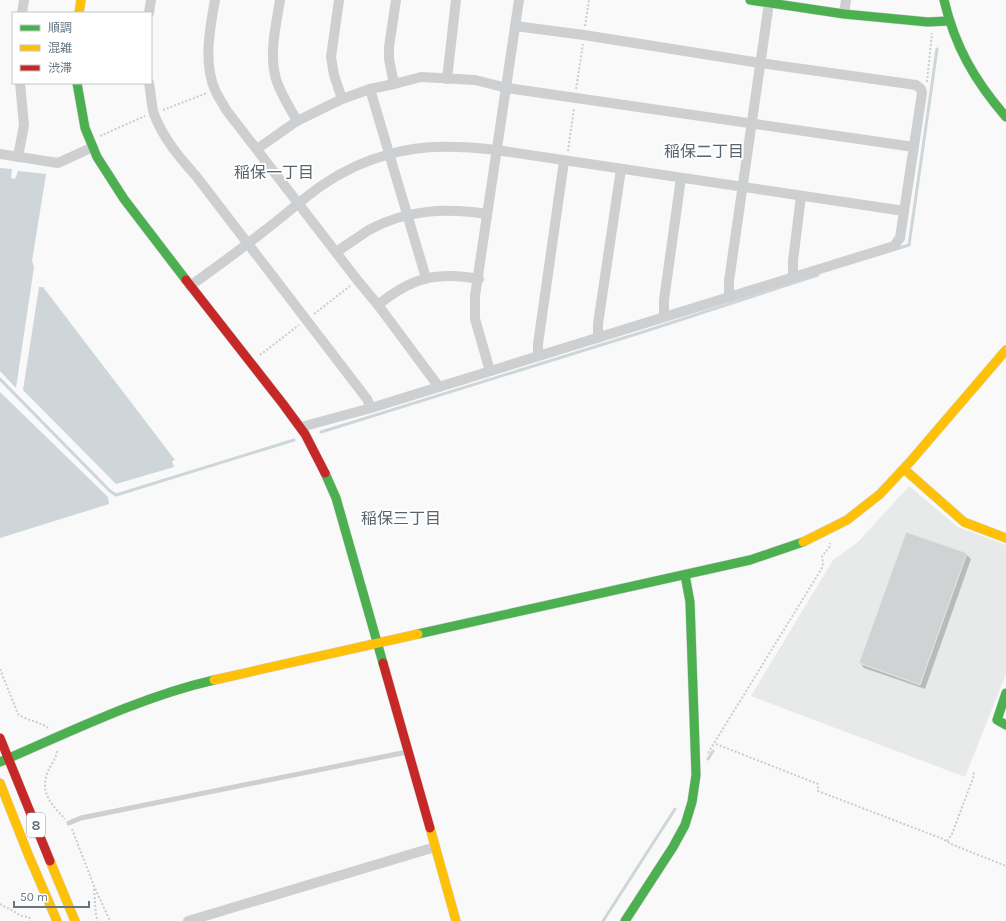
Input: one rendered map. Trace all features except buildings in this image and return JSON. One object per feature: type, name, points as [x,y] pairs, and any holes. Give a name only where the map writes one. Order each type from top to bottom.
[{"type":"main road","points":[[79,12],[81,0]]},
{"type":"main road","points":[[750,0],[844,14],[928,22],[948,21]]},
{"type":"main road","points":[[944,0],[948,21],[957,45],[973,75],[1006,117]]},
{"type":"main road","points":[[77,84],[82,114],[92,147],[111,180],[190,286],[252,362],[301,427],[319,460],[336,498],[456,921]]},
{"type":"main road","points":[[4,760],[135,704],[198,684],[685,575],[769,554],[808,540],[848,519],[890,485],[1005,354]]},
{"type":"main road","points":[[904,469],[964,522],[1006,538]]},
{"type":"main road","points":[[625,921],[685,826],[692,802],[696,775],[690,602],[685,575]]},
{"type":"main road","points":[[1006,693],[997,720],[1006,725]]},
{"type":"main road","name":"8","points":[[0,738],[4,760],[75,921]]},
{"type":"main road","name":"8","points":[[0,783],[57,921]]},
{"type":"street","points":[[22,12],[24,0]]},
{"type":"street","points":[[149,12],[151,0]]},
{"type":"street","points":[[215,0],[209,50],[209,65],[211,79],[215,90],[227,111],[378,305],[439,387]]},
{"type":"street","points":[[280,0],[274,39],[273,66],[280,90],[297,121]]},
{"type":"street","points":[[339,0],[331,57],[334,76],[342,99]]},
{"type":"street","points":[[394,84],[389,59],[389,47],[396,0]]},
{"type":"street","points":[[448,79],[456,0]]},
{"type":"street","points":[[490,371],[475,319],[475,296],[479,279],[496,150],[507,88],[519,0]]},
{"type":"street","points":[[844,14],[846,0]]},
{"type":"street","points":[[729,297],[729,281],[769,3]]},
{"type":"street","points":[[301,427],[371,408],[793,276],[894,246],[900,238],[922,93],[921,89],[916,85],[515,26]]},
{"type":"street","points":[[257,149],[297,121],[342,99],[370,89],[421,77],[475,80],[507,88],[914,147]]},
{"type":"street","points":[[18,157],[24,125],[20,84]]},
{"type":"street","points":[[149,84],[154,113],[163,133],[173,149],[196,176],[367,399],[371,408]]},
{"type":"street","points":[[370,89],[426,278]]},
{"type":"street","points":[[190,286],[248,244],[322,186],[345,172],[390,154],[419,148],[444,146],[496,150],[621,170],[904,211]]},
{"type":"street","points":[[0,154],[58,163],[92,147]]},
{"type":"street","points":[[538,356],[538,344],[564,161]]},
{"type":"street","points":[[598,338],[598,324],[621,170]]},
{"type":"street","points":[[664,317],[664,300],[680,178]]},
{"type":"street","points":[[793,276],[793,261],[801,196]]},
{"type":"street","points":[[336,252],[370,230],[388,222],[426,211],[448,210],[487,214]]},
{"type":"street","points":[[378,305],[394,292],[426,278],[459,276],[479,279]]},
{"type":"street","points":[[188,921],[435,847]]},
{"type":"lane","points":[[69,823],[81,818],[408,751]]},
{"type":"path","points":[[564,161],[567,153],[589,0]]},
{"type":"path","points":[[921,89],[927,83],[930,55],[932,34],[928,22]]},
{"type":"path","points":[[695,762],[707,755],[822,568],[822,556],[829,548],[830,541],[827,530]]},
{"type":"path","points":[[0,669],[18,714],[24,719],[41,723],[48,728],[54,738]]},
{"type":"path","points":[[716,744],[818,784],[818,791],[1006,866]]},
{"type":"path","points":[[947,842],[952,834],[973,778],[974,771]]},
{"type":"path","points":[[94,886],[96,916],[98,921]]},
{"type":"path","points":[[0,904],[22,916],[29,917],[30,921]]},
{"type":"shaded area","points":[[0,168],[12,169],[11,178],[15,179],[18,171],[46,174],[32,261],[34,267],[16,388],[0,371]]},
{"type":"shaded area","points":[[39,287],[43,287],[175,460],[172,461],[174,467],[116,484],[23,390]]},
{"type":"shaded area","points":[[0,392],[108,497],[109,504],[0,538]]},
{"type":"shaded area","points":[[909,486],[958,527],[1006,545],[1006,674],[965,777],[751,696],[833,560],[858,542]]},
{"type":"waterway","points":[[896,249],[909,245],[937,49]]},
{"type":"waterway","points":[[321,432],[646,331],[818,275]]},
{"type":"waterway","points":[[0,379],[110,491],[116,495],[294,440]]},
{"type":"waterway","points":[[708,759],[713,751]]},
{"type":"waterway","points":[[603,921],[675,809]]},
{"type":"traffic: fast","points":[[750,0],[844,14],[928,22],[948,21]]},
{"type":"traffic: fast","points":[[944,0],[960,48],[976,77],[1006,117]]},
{"type":"traffic: fast","points":[[77,84],[85,128],[97,157],[124,199],[186,280]]},
{"type":"traffic: fast","points":[[325,473],[336,498],[383,663]]},
{"type":"traffic: fast","points":[[418,634],[750,560],[803,542]]},
{"type":"traffic: fast","points":[[625,921],[673,847],[685,825],[692,802],[696,775],[690,602],[685,575]]},
{"type":"traffic: fast","points":[[0,762],[79,727],[132,706],[186,687],[214,680]]},
{"type":"traffic: fast","points":[[1006,693],[997,720],[1006,725]]},
{"type":"traffic: slow","points":[[79,12],[81,0]]},
{"type":"traffic: slow","points":[[803,542],[847,520],[880,494],[909,463],[1006,350]]},
{"type":"traffic: slow","points":[[904,469],[964,522],[1006,538]]},
{"type":"traffic: slow","points":[[214,680],[418,634]]},
{"type":"traffic: slow","points":[[0,783],[28,854],[57,921]]},
{"type":"traffic: slow","points":[[430,828],[456,921]]},
{"type":"traffic: slow","points":[[50,861],[75,921]]},
{"type":"traffic: jam","points":[[186,280],[305,434],[325,473]]},
{"type":"traffic: jam","points":[[383,663],[430,828]]},
{"type":"traffic: jam","points":[[0,738],[50,861]]},
{"type":"district","name":"稲保二丁目","points":[[704,151]]},
{"type":"district","name":"稲保一丁目","points":[[274,172]]},
{"type":"district","name":"稲保三丁目","points":[[401,518]]}]
